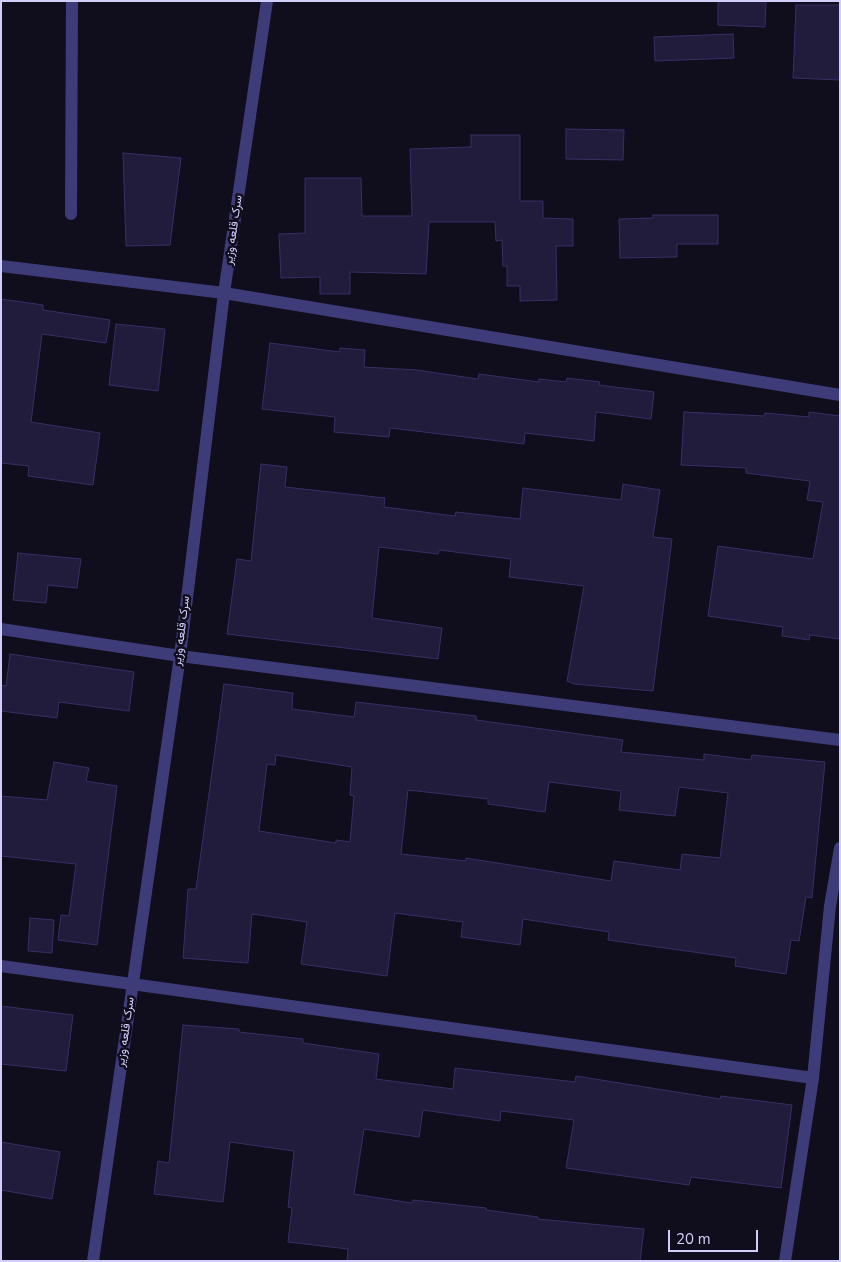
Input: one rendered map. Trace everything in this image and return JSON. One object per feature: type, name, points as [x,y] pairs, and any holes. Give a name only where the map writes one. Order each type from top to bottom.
[{"type":"street","points":[[71,214],[72,1]]},
{"type":"street","name":"سرک قلعه وزیر","points":[[93,1261],[180,656],[224,293],[267,1]]},
{"type":"street","points":[[1,266],[224,293],[840,395]]},
{"type":"street","points":[[1,629],[180,656],[840,740]]},
{"type":"street","points":[[785,1261],[813,1078],[830,906],[840,848]]},
{"type":"street","points":[[1,966],[813,1078]]},
{"type":"building","points":[[718,1],[766,1],[765,27],[718,25]]},
{"type":"building","points":[[796,5],[840,5],[840,80],[793,78]]},
{"type":"building","points":[[733,34],[734,58],[655,61],[654,37]]},
{"type":"building","points":[[566,129],[624,130],[623,160],[566,159]]},
{"type":"building","points":[[471,135],[520,135],[520,201],[543,201],[543,218],[573,219],[573,246],[556,246],[557,300],[520,301],[520,286],[507,286],[507,266],[503,266],[502,240],[496,241],[495,222],[429,222],[426,274],[350,272],[350,294],[320,294],[320,277],[281,278],[279,234],[305,233],[305,178],[361,178],[362,216],[412,216],[410,149],[471,147]]},
{"type":"building","points":[[123,153],[181,158],[170,245],[126,246]]},
{"type":"building","points":[[653,215],[718,215],[718,244],[677,244],[677,257],[620,258],[619,219],[653,218]]},
{"type":"building","points":[[1,299],[43,305],[43,310],[110,320],[106,343],[42,334],[31,422],[100,433],[93,485],[28,476],[29,466],[1,463]]},
{"type":"building","points":[[116,324],[165,329],[158,391],[109,385]]},
{"type":"building","points":[[270,343],[340,352],[340,348],[365,350],[364,367],[417,370],[478,379],[479,374],[539,382],[539,379],[566,382],[567,378],[600,382],[599,385],[654,392],[651,419],[596,412],[594,441],[525,433],[524,444],[390,428],[389,437],[334,432],[335,417],[262,409]]},
{"type":"building","points":[[684,412],[764,416],[765,413],[809,417],[809,412],[840,416],[840,639],[810,635],[809,640],[782,636],[783,627],[708,616],[718,546],[813,559],[823,502],[807,500],[810,481],[746,473],[746,468],[681,465]]},
{"type":"building","points":[[261,464],[287,467],[285,487],[385,498],[384,507],[455,516],[456,512],[520,519],[523,488],[621,500],[623,484],[660,490],[653,537],[672,539],[653,691],[574,684],[567,681],[584,586],[509,577],[511,559],[439,550],[438,554],[379,547],[372,618],[442,628],[438,659],[227,634],[237,559],[251,561]]},
{"type":"building","points":[[18,553],[81,559],[77,588],[48,585],[46,603],[13,600]]},
{"type":"building","points":[[10,654],[134,672],[129,711],[59,702],[57,718],[1,711],[1,685],[6,686]]},
{"type":"building","points":[[224,684],[293,693],[292,709],[354,717],[356,702],[476,716],[476,720],[623,740],[621,752],[704,760],[704,754],[751,760],[752,755],[825,762],[812,898],[806,897],[799,941],[791,940],[786,974],[735,966],[736,958],[608,940],[609,932],[523,919],[520,945],[461,937],[463,922],[395,913],[387,976],[301,964],[307,922],[252,914],[248,963],[183,958],[188,889],[196,889]],"holes":[[[276,755],[352,767],[350,795],[354,796],[350,842],[336,840],[336,843],[259,831],[267,764],[275,765]],[[549,782],[621,791],[619,810],[675,816],[679,787],[728,793],[720,858],[682,854],[680,870],[614,861],[611,881],[466,858],[466,861],[401,854],[408,790],[488,799],[488,804],[545,812]]]},
{"type":"building","points":[[54,762],[89,768],[86,781],[117,786],[97,945],[58,940],[61,915],[69,916],[76,864],[1,856],[1,796],[47,800]]},
{"type":"building","points":[[30,918],[54,920],[52,953],[28,951]]},
{"type":"building","points":[[1,1006],[73,1015],[66,1071],[1,1064]]},
{"type":"building","points":[[183,1025],[239,1029],[239,1032],[303,1039],[303,1043],[379,1054],[376,1079],[453,1089],[455,1068],[575,1082],[576,1076],[720,1099],[721,1096],[792,1105],[781,1188],[691,1177],[689,1185],[566,1168],[574,1120],[501,1111],[500,1121],[423,1110],[419,1137],[364,1129],[354,1194],[412,1203],[413,1200],[486,1208],[486,1210],[538,1217],[538,1219],[644,1229],[640,1261],[347,1261],[348,1249],[288,1242],[292,1208],[288,1207],[294,1151],[230,1142],[223,1202],[154,1194],[158,1161],[169,1163]]},
{"type":"building","points":[[1,1142],[60,1152],[52,1199],[1,1190]]}]
